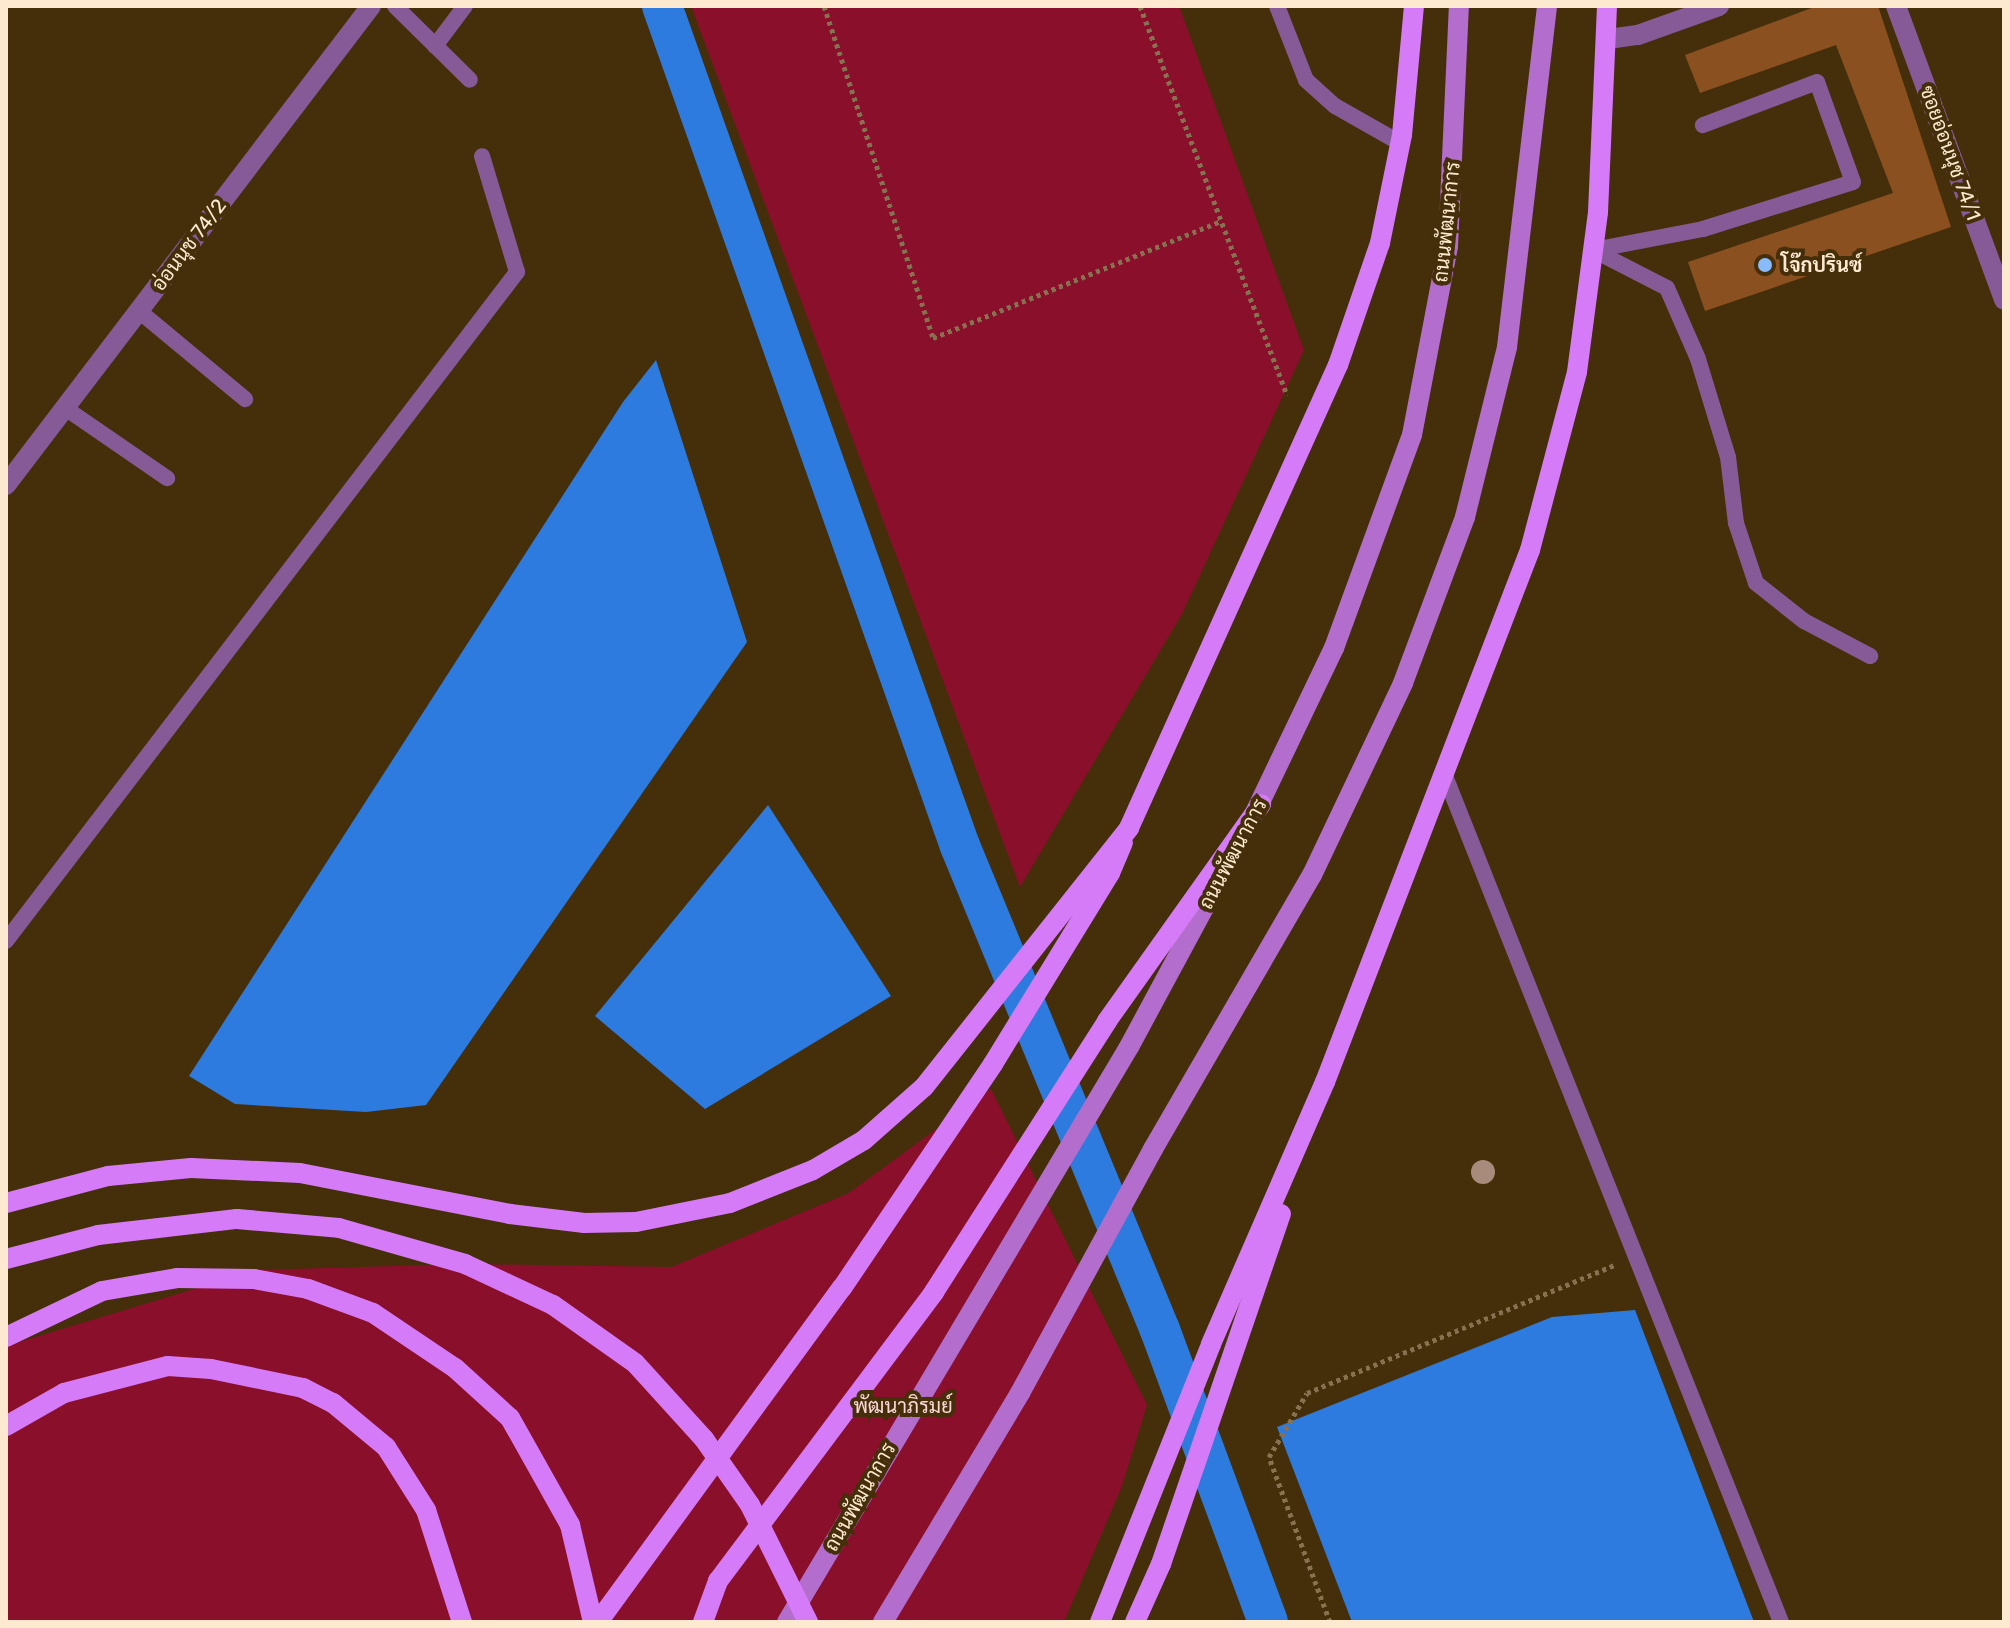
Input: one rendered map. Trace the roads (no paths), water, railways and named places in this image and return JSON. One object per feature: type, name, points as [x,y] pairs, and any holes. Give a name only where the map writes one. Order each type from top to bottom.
[{"type":"main road","points":[[596,1622],[842,1288],[993,1064],[1129,828],[1338,365],[1380,243],[1400,143],[1414,6]]},
{"type":"main road","name":"ถนนพัฒนาการ","points":[[787,1622],[956,1333],[1129,1047],[1261,804],[1334,648],[1412,435],[1448,246],[1459,6]]},
{"type":"main road","points":[[883,1622],[1077,1294],[1153,1149],[1312,875],[1403,683],[1465,517],[1507,347],[1547,6]]},
{"type":"main road","points":[[1100,1622],[1211,1344],[1325,1082],[1530,550],[1577,372],[1593,250],[1608,39],[1607,6]]},
{"type":"main road","points":[[703,1622],[718,1581],[934,1292],[1107,1021],[1261,804]]},
{"type":"main road","points":[[6,1203],[108,1176],[191,1168],[300,1173],[510,1214],[584,1223],[636,1222],[730,1203],[813,1170],[864,1140],[924,1087],[966,1031],[1103,869]]},
{"type":"main road","points":[[1135,1622],[1161,1564],[1325,1082]]},
{"type":"main road","points":[[6,1259],[98,1235],[237,1219],[339,1228],[465,1264],[553,1305],[635,1363],[704,1439],[750,1505],[808,1622]]},
{"type":"main road","points":[[6,1337],[102,1291],[177,1278],[268,1281],[308,1289],[373,1313],[455,1368],[510,1418],[570,1525],[596,1622]]},
{"type":"main road","points":[[6,1426],[64,1393],[168,1366],[211,1369],[303,1388],[333,1403],[386,1447],[426,1510],[461,1613]]},
{"type":"street","name":"อ่อนนุช 74/2","points":[[6,484],[371,6]]},
{"type":"street","points":[[1608,39],[1638,35],[1719,6]]},
{"type":"street","name":"ซอยอ่อนนุช 74/1","points":[[1896,6],[2004,300]]},
{"type":"lane","points":[[395,6],[470,80]]},
{"type":"lane","points":[[435,46],[465,6]]},
{"type":"lane","points":[[1277,6],[1306,80],[1335,106],[1400,143]]},
{"type":"lane","points":[[1593,250],[1703,229],[1853,182],[1817,82],[1703,125]]},
{"type":"lane","points":[[6,941],[517,272],[482,156]]},
{"type":"lane","points":[[1593,250],[1667,288],[1698,359],[1728,457],[1736,523],[1756,583],[1804,621],[1870,656]]},
{"type":"lane","points":[[139,311],[245,399]]},
{"type":"lane","points":[[65,408],[167,478]]},
{"type":"lane","points":[[1445,776],[1781,1622]]},
{"type":"water","points":[[656,360],[747,642],[426,1105],[366,1112],[235,1104],[189,1076],[623,402]]},
{"type":"water","points":[[768,805],[891,996],[705,1109],[595,1016]]},
{"type":"water","points":[[1635,1310],[1754,1622],[1352,1622],[1277,1427],[1552,1317]]},
{"type":"waterway","points":[[662,6],[960,846],[1160,1330],[1268,1622]]},
{"type":"place","name":"โจ๊กปรินซ์","points":[[1765,265]]},
{"type":"park label","name":"พัฒนาภิรมย์","points":[[903,1406]]}]
